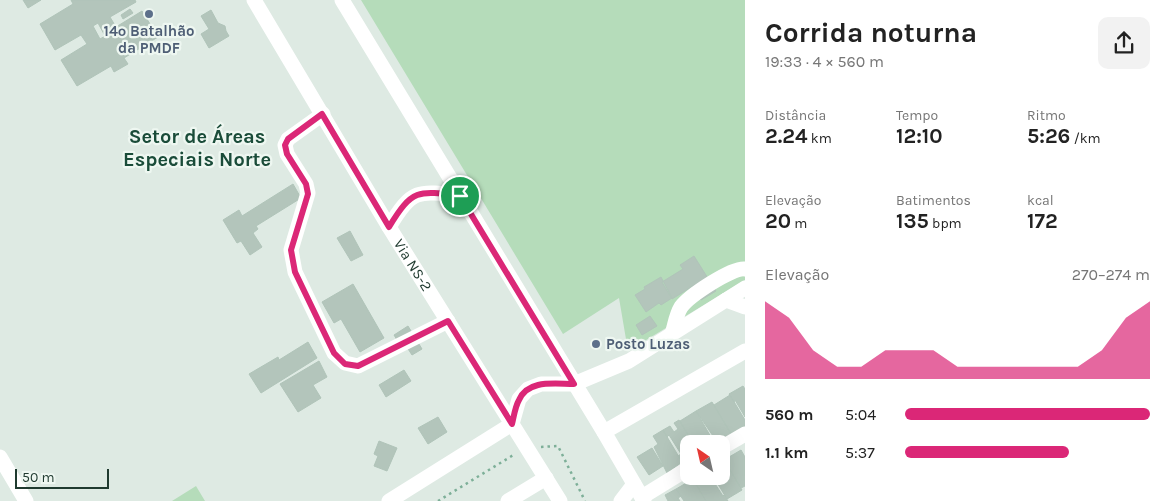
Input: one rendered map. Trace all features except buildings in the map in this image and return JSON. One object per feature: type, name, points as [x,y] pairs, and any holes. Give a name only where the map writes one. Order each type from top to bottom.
[{"type":"street","name":"Via NS-2","points":[[254,0],[389,227],[560,501]]},
{"type":"street","points":[[342,0],[640,494]]},
{"type":"street","points":[[322,114],[288,139],[285,145],[287,154],[306,184],[308,194],[291,250],[295,272],[334,353],[345,364],[358,366],[448,321]]},
{"type":"street","points":[[389,227],[401,207],[414,195],[432,192],[460,196]]},
{"type":"street","points":[[672,334],[678,314],[688,300],[728,273],[741,268],[745,269]]},
{"type":"street","points":[[389,501],[512,424],[519,399],[528,389],[541,384],[574,384],[629,361],[745,288]]},
{"type":"street","points":[[726,300],[745,307]]},
{"type":"street","points":[[604,432],[745,351]]},
{"type":"street","points":[[730,443],[745,434]]},
{"type":"street","points":[[0,457],[26,501]]},
{"type":"street","points":[[622,501],[640,494],[680,473]]},
{"type":"street","points":[[508,501],[546,478]]},
{"type":"path","points":[[438,501],[526,447],[558,446],[584,501]]},
{"type":"green space","points":[[361,0],[745,0],[745,280],[628,351],[619,298],[563,334]]},
{"type":"green space","points":[[196,486],[205,501],[172,501]]},
{"type":"place","name":"14º Batalhão da PMDF","points":[[149,14]]},
{"type":"place","name":"Posto Luzas","points":[[596,344]]},
{"type":"district","name":"Setor de Áreas Especiais Norte","points":[[197,148]]},
{"type":"route","points":[[322,114],[389,227],[401,207],[414,195],[432,192],[460,196],[574,384],[541,384],[528,389],[519,399],[512,424],[448,321],[358,366],[345,364],[334,353],[295,272],[291,250],[308,194],[306,184],[287,154],[285,145],[288,139],[322,114]]}]
